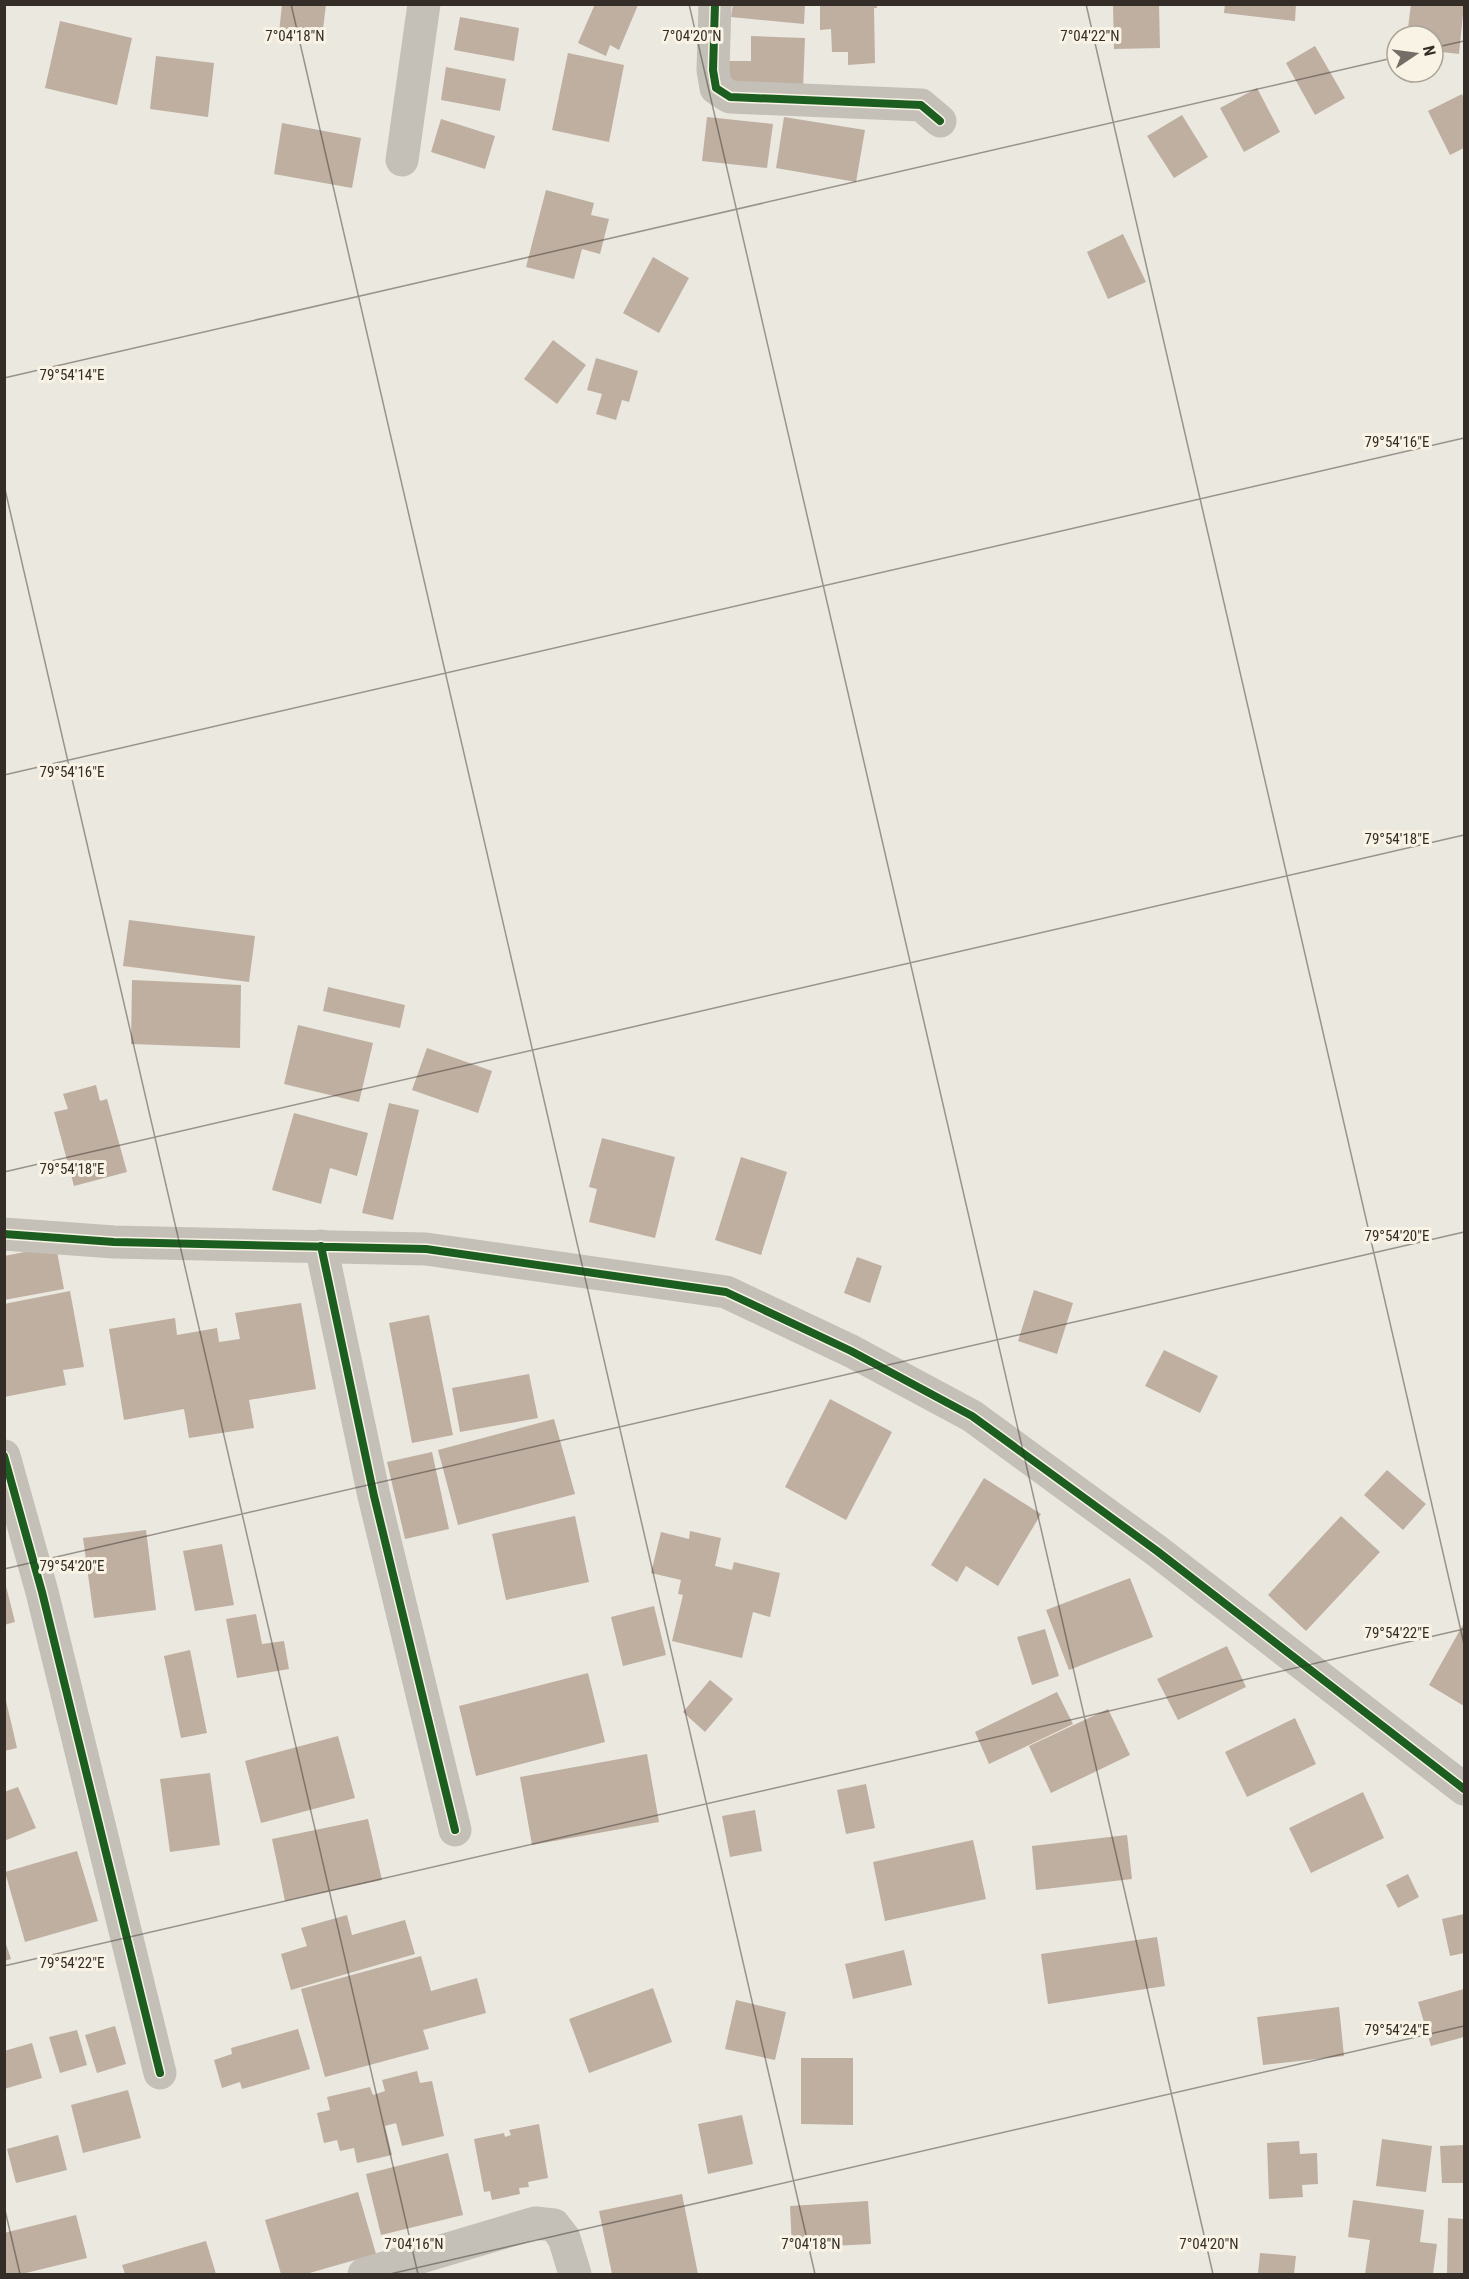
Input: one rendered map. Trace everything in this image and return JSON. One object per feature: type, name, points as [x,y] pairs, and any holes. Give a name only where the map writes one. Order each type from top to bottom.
[{"type":"street","points":[[402,160],[424,4]]},
{"type":"street","points":[[715,4],[713,70],[716,88],[730,97],[921,105],[940,121]]},
{"type":"street","points":[[4,1234],[114,1242],[426,1249],[726,1292],[851,1351],[972,1416],[1157,1551],[1464,1789]]},
{"type":"street","points":[[321,1246],[374,1496],[454,1830]]},
{"type":"street","points":[[4,1456],[45,1604],[160,2073]]},
{"type":"street","points":[[364,2274],[535,2223],[554,2225],[564,2238],[575,2274]]},
{"type":"building","points":[[282,4],[326,4],[322,38],[279,33]]},
{"type":"building","points":[[595,4],[638,5],[619,50],[610,45],[606,56],[578,43]]},
{"type":"building","points":[[733,4],[805,4],[804,24],[731,17]]},
{"type":"building","points":[[820,4],[877,4],[877,8],[874,8],[875,63],[848,65],[848,52],[832,52],[831,29],[820,30]]},
{"type":"building","points":[[1113,4],[1159,4],[1160,48],[1114,49]]},
{"type":"building","points":[[1225,4],[1296,4],[1295,21],[1224,13]]},
{"type":"building","points":[[1411,4],[1464,4],[1459,54],[1445,52],[1445,24],[1408,24]]},
{"type":"building","points":[[460,17],[519,28],[514,61],[454,50]]},
{"type":"building","points":[[60,21],[132,38],[117,105],[45,88]]},
{"type":"building","points":[[751,36],[805,38],[803,88],[725,87],[726,61],[751,61]]},
{"type":"building","points":[[1315,46],[1345,98],[1315,115],[1286,63]]},
{"type":"building","points":[[568,53],[624,65],[609,142],[552,130]]},
{"type":"building","points":[[156,56],[214,63],[208,117],[150,109]]},
{"type":"building","points":[[446,67],[506,79],[500,111],[441,100]]},
{"type":"building","points":[[1257,88],[1280,132],[1244,152],[1220,108]]},
{"type":"building","points":[[1462,94],[1464,99],[1464,148],[1450,155],[1428,111]]},
{"type":"building","points":[[1182,115],[1208,157],[1174,178],[1147,136]]},
{"type":"building","points":[[707,117],[773,124],[767,168],[702,161]]},
{"type":"building","points":[[784,117],[865,130],[856,182],[776,168]]},
{"type":"building","points":[[441,119],[495,136],[485,169],[431,152]]},
{"type":"building","points":[[282,123],[361,138],[352,188],[274,174]]},
{"type":"building","points":[[546,190],[594,203],[591,215],[609,219],[600,254],[582,249],[574,279],[526,267]]},
{"type":"building","points":[[1123,234],[1146,282],[1108,299],[1087,252]]},
{"type":"building","points":[[653,257],[689,278],[659,333],[623,313]]},
{"type":"building","points":[[553,340],[586,365],[557,404],[524,379]]},
{"type":"building","points":[[596,358],[638,371],[629,402],[622,400],[616,420],[596,414],[602,394],[587,390]]},
{"type":"building","points":[[129,920],[255,936],[249,982],[123,966]]},
{"type":"building","points":[[132,980],[241,985],[240,1048],[131,1044]]},
{"type":"building","points":[[328,987],[405,1005],[400,1028],[323,1011]]},
{"type":"building","points":[[298,1025],[373,1043],[359,1102],[284,1084]]},
{"type":"building","points":[[427,1048],[492,1071],[478,1113],[412,1090]]},
{"type":"building","points":[[96,1085],[100,1101],[107,1099],[127,1172],[74,1186],[54,1112],[68,1109],[63,1094]]},
{"type":"building","points":[[389,1103],[419,1110],[393,1220],[362,1213]]},
{"type":"building","points":[[294,1113],[368,1133],[357,1176],[330,1168],[321,1204],[272,1190]]},
{"type":"building","points":[[602,1138],[675,1157],[655,1238],[589,1222],[597,1189],[589,1187]]},
{"type":"building","points":[[741,1157],[787,1172],[761,1255],[715,1240]]},
{"type":"building","points":[[56,1246],[64,1289],[4,1300],[4,1256]]},
{"type":"building","points":[[857,1257],[882,1266],[870,1303],[844,1293]]},
{"type":"building","points":[[1034,1290],[1073,1303],[1057,1354],[1018,1341]]},
{"type":"building","points":[[70,1291],[84,1367],[63,1370],[66,1385],[4,1397],[4,1304]]},
{"type":"building","points":[[301,1303],[316,1389],[249,1400],[254,1428],[189,1438],[184,1409],[124,1420],[109,1329],[175,1318],[177,1335],[217,1328],[219,1342],[240,1339],[235,1313]]},
{"type":"building","points":[[429,1315],[453,1435],[412,1443],[389,1323]]},
{"type":"building","points":[[1164,1350],[1218,1376],[1200,1413],[1145,1386]]},
{"type":"building","points":[[529,1374],[538,1418],[460,1432],[452,1388]]},
{"type":"building","points":[[830,1399],[892,1432],[846,1520],[785,1487]]},
{"type":"building","points":[[554,1419],[575,1494],[458,1525],[438,1450]]},
{"type":"building","points":[[432,1452],[449,1529],[405,1539],[387,1462]]},
{"type":"building","points":[[1387,1470],[1426,1504],[1403,1530],[1364,1495]]},
{"type":"building","points":[[984,1478],[1041,1514],[998,1586],[966,1566],[957,1582],[931,1565]]},
{"type":"building","points":[[575,1516],[589,1582],[506,1600],[492,1534]]},
{"type":"building","points":[[1341,1516],[1380,1552],[1306,1631],[1268,1595]]},
{"type":"building","points":[[146,1530],[156,1610],[94,1618],[83,1538]]},
{"type":"building","points":[[690,1531],[721,1538],[715,1566],[732,1570],[734,1562],[780,1573],[770,1617],[753,1612],[742,1658],[672,1641],[683,1595],[678,1594],[681,1580],[651,1573],[661,1532],[689,1539]]},
{"type":"building","points":[[222,1544],[234,1605],[195,1611],[183,1551]]},
{"type":"building","points":[[1130,1578],[1153,1637],[1069,1670],[1046,1610]]},
{"type":"building","points":[[4,1583],[15,1622],[4,1625]]},
{"type":"building","points":[[654,1606],[666,1655],[623,1666],[611,1617]]},
{"type":"building","points":[[256,1614],[262,1644],[284,1641],[289,1669],[237,1678],[226,1619]]},
{"type":"building","points":[[1464,1623],[1464,1706],[1429,1685]]},
{"type":"building","points":[[1045,1629],[1059,1676],[1032,1685],[1017,1637]]},
{"type":"building","points":[[1227,1646],[1246,1687],[1178,1720],[1157,1679]]},
{"type":"building","points":[[190,1650],[207,1733],[181,1738],[164,1656]]},
{"type":"building","points":[[588,1673],[605,1742],[476,1776],[459,1706]]},
{"type":"building","points":[[710,1680],[733,1699],[705,1732],[683,1712]]},
{"type":"building","points":[[4,1692],[17,1748],[4,1751]]},
{"type":"building","points":[[1057,1692],[1073,1724],[989,1764],[975,1732]]},
{"type":"building","points":[[1108,1709],[1130,1755],[1051,1793],[1029,1746]]},
{"type":"building","points":[[1295,1718],[1316,1764],[1247,1797],[1225,1752]]},
{"type":"building","points":[[338,1736],[355,1798],[261,1823],[245,1761]]},
{"type":"building","points":[[647,1754],[659,1822],[532,1845],[520,1777]]},
{"type":"building","points":[[210,1773],[220,1845],[170,1852],[160,1779]]},
{"type":"building","points":[[866,1784],[875,1828],[846,1834],[837,1790]]},
{"type":"building","points":[[18,1787],[36,1828],[4,1841],[4,1792]]},
{"type":"building","points":[[1363,1792],[1384,1838],[1311,1873],[1289,1828]]},
{"type":"building","points":[[755,1810],[762,1851],[730,1857],[722,1816]]},
{"type":"building","points":[[368,1819],[382,1880],[285,1901],[272,1839]]},
{"type":"building","points":[[1127,1835],[1132,1879],[1036,1890],[1032,1846]]},
{"type":"building","points":[[973,1840],[986,1899],[885,1921],[873,1862]]},
{"type":"building","points":[[77,1851],[98,1921],[25,1942],[5,1872]]},
{"type":"building","points":[[1408,1874],[1419,1897],[1398,1908],[1386,1885]]},
{"type":"building","points":[[1464,1914],[1464,1953],[1450,1956],[1442,1919]]},
{"type":"building","points":[[347,1915],[352,1935],[405,1920],[415,1954],[291,1990],[281,1954],[307,1946],[301,1928]]},
{"type":"building","points":[[1157,1937],[1165,1986],[1048,2004],[1041,1954]]},
{"type":"building","points":[[4,1938],[11,1959],[4,1961]]},
{"type":"building","points":[[904,1950],[912,1985],[853,1999],[845,1964]]},
{"type":"building","points":[[421,1956],[431,1991],[477,1978],[486,2013],[423,2030],[429,2049],[325,2077],[301,1989]]},
{"type":"building","points":[[653,1988],[672,2042],[589,2073],[569,2019]]},
{"type":"building","points":[[1464,1989],[1464,2037],[1431,2046],[1418,2002]]},
{"type":"building","points":[[736,2000],[786,2012],[775,2060],[725,2049]]},
{"type":"building","points":[[1339,2007],[1344,2056],[1263,2065],[1257,2017]]},
{"type":"building","points":[[115,2026],[126,2064],[97,2073],[85,2035]]},
{"type":"building","points":[[298,2029],[310,2069],[242,2089],[240,2082],[222,2088],[214,2060],[232,2054],[231,2048]]},
{"type":"building","points":[[77,2030],[87,2065],[60,2073],[49,2037]]},
{"type":"building","points":[[32,2043],[42,2078],[4,2089],[4,2051]]},
{"type":"building","points":[[801,2058],[853,2058],[853,2125],[801,2124]]},
{"type":"building","points":[[417,2071],[420,2083],[432,2081],[444,2136],[402,2146],[396,2123],[385,2126],[392,2155],[357,2163],[354,2148],[340,2151],[337,2140],[324,2143],[317,2113],[330,2110],[327,2097],[370,2087],[373,2095],[385,2091],[382,2080]]},
{"type":"building","points":[[128,2090],[141,2138],[83,2153],[71,2105]]},
{"type":"building","points":[[742,2115],[753,2164],[708,2174],[698,2124]]},
{"type":"building","points":[[539,2124],[548,2178],[528,2182],[529,2187],[519,2188],[520,2194],[492,2200],[490,2191],[484,2192],[474,2139],[504,2133],[505,2137],[511,2135],[509,2130]]},
{"type":"building","points":[[58,2135],[67,2170],[16,2183],[7,2149]]},
{"type":"building","points":[[1382,2139],[1432,2146],[1426,2192],[1376,2186]]},
{"type":"building","points":[[1299,2141],[1300,2154],[1317,2153],[1318,2184],[1302,2185],[1303,2197],[1269,2199],[1267,2143]]},
{"type":"building","points":[[1464,2145],[1464,2183],[1442,2183],[1440,2146]]},
{"type":"building","points":[[448,2153],[463,2215],[381,2235],[366,2174]]},
{"type":"building","points":[[358,2192],[376,2254],[306,2274],[281,2274],[265,2220]]},
{"type":"building","points":[[682,2194],[698,2274],[612,2274],[599,2211]]},
{"type":"building","points":[[1353,2200],[1424,2210],[1420,2242],[1437,2244],[1433,2274],[1365,2274],[1370,2240],[1348,2237]]},
{"type":"building","points":[[868,2201],[871,2244],[792,2248],[790,2206]]},
{"type":"building","points":[[76,2215],[87,2258],[22,2274],[4,2274],[4,2233]]},
{"type":"building","points":[[1448,2218],[1464,2219],[1464,2274],[1447,2274]]},
{"type":"building","points":[[206,2241],[216,2274],[125,2274],[122,2265]]},
{"type":"building","points":[[1260,2253],[1296,2256],[1294,2274],[1258,2274]]},
{"type":"cycle path","points":[[715,4],[713,70],[716,88],[730,97],[921,105],[940,121]]},
{"type":"cycle path","points":[[4,1234],[114,1242],[426,1249],[726,1292],[851,1351],[972,1416],[1157,1551],[1464,1789]]},
{"type":"cycle path","points":[[321,1246],[374,1496],[455,1830]]},
{"type":"cycle path","points":[[4,1456],[42,1592],[160,2073]]}]
